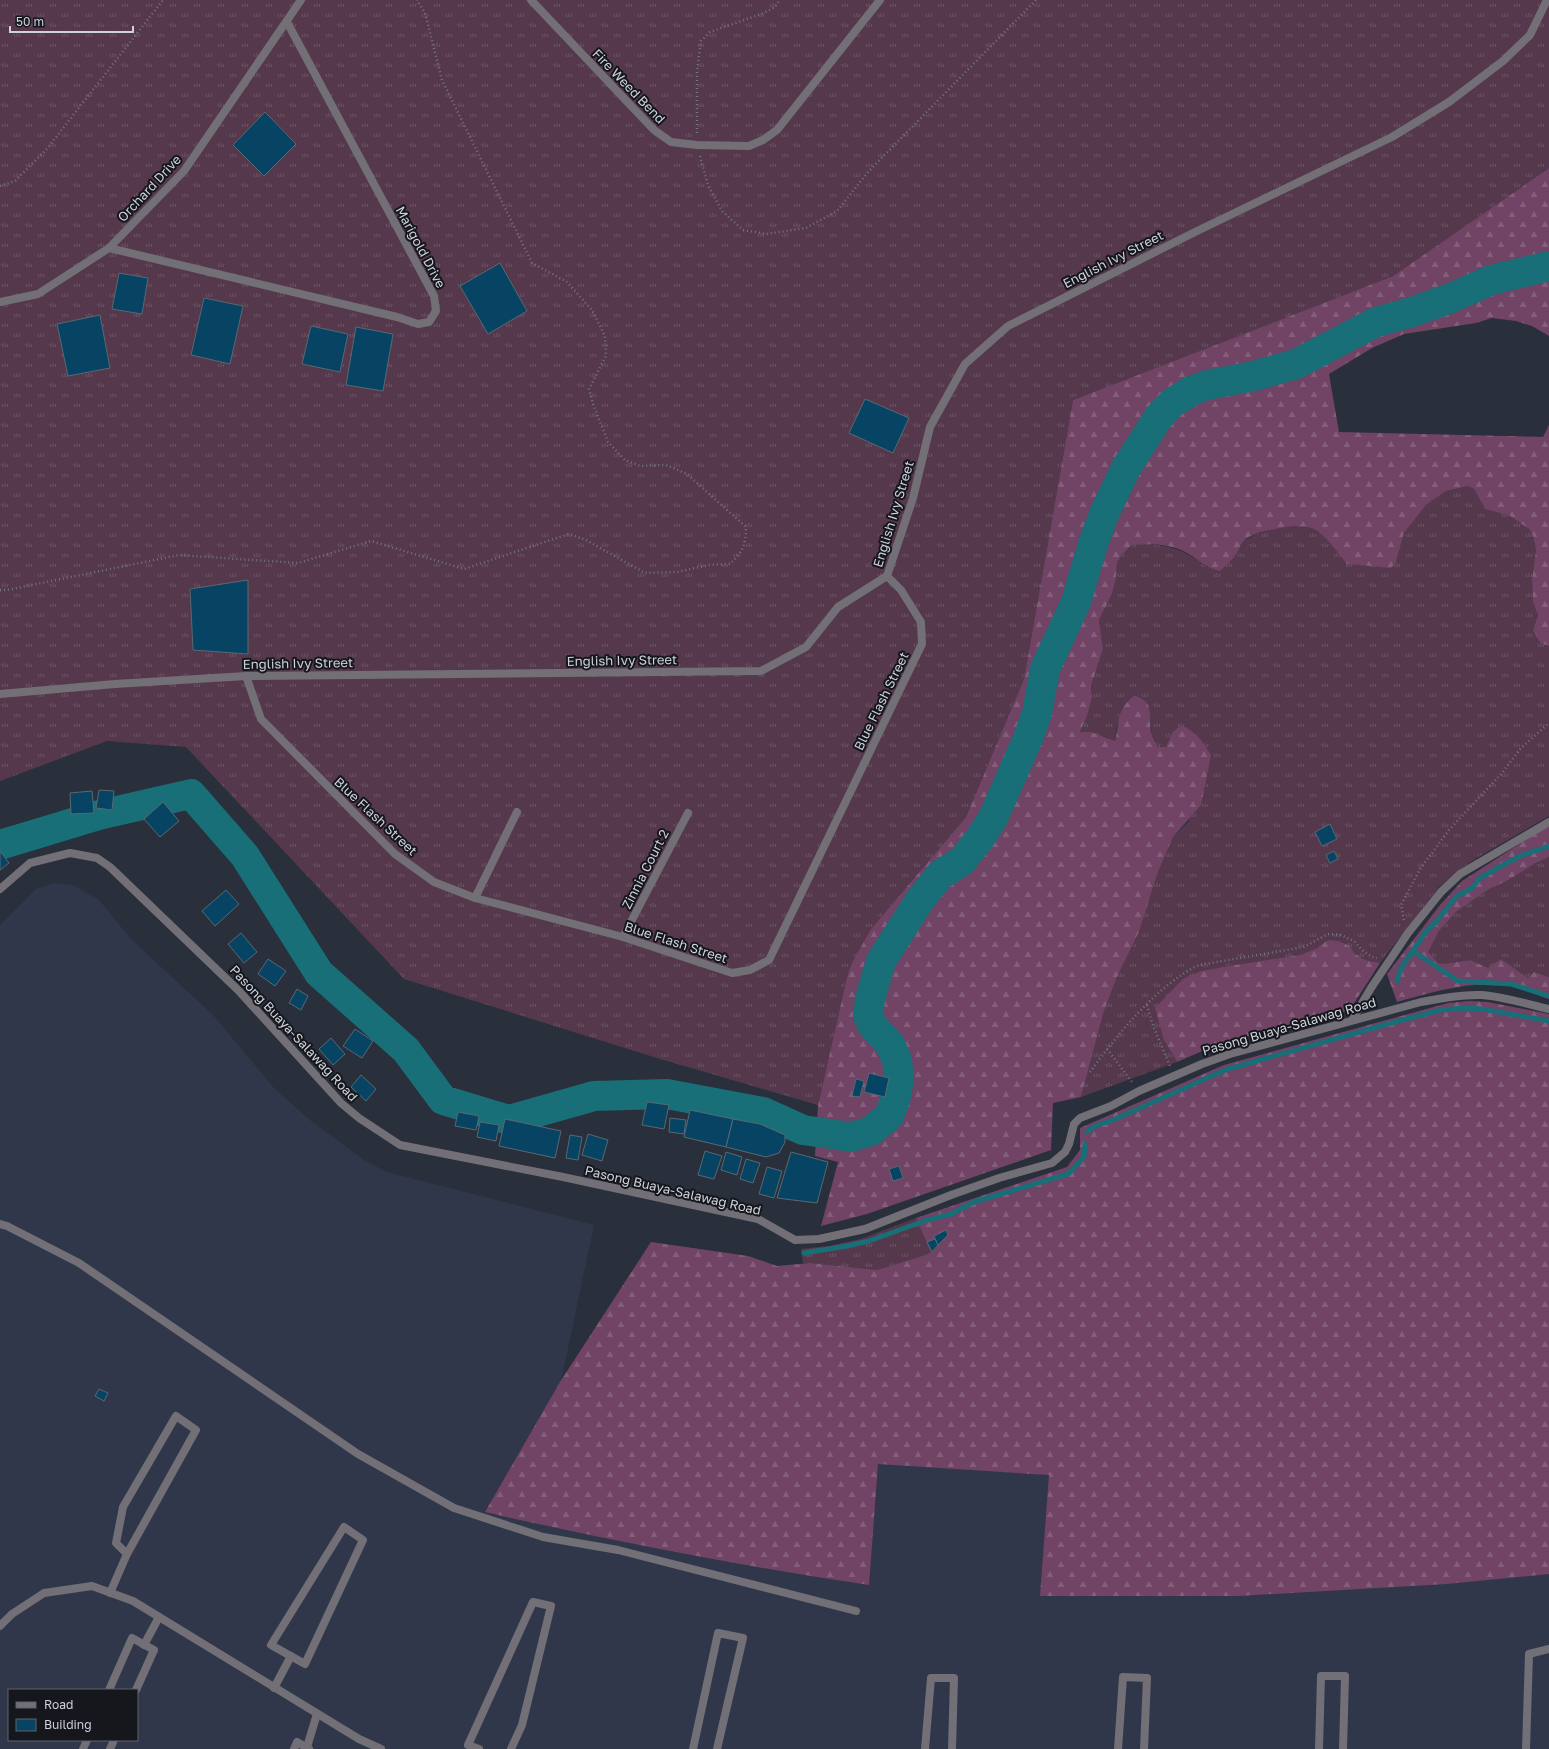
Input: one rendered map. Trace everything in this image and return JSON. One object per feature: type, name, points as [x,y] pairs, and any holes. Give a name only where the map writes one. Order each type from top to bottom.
[{"type":"street","name":"Orchard Drive","points":[[0,302],[38,294],[109,248],[184,171],[301,0]]},
{"type":"street","name":"Fire Weed Bend","points":[[531,0],[654,130],[671,142],[697,145],[748,146],[763,140],[777,130],[880,0]]},
{"type":"street","name":"English Ivy Street","points":[[0,694],[115,684],[246,676],[761,671],[806,647],[838,607],[887,576],[913,498],[930,427],[966,364],[1008,326],[1188,235],[1392,137],[1449,102],[1503,61],[1530,35],[1547,0]]},
{"type":"street","name":"Marigold Drive","points":[[109,248],[389,315],[418,324],[429,322],[436,311],[434,296],[287,22]]},
{"type":"street","name":"Blue Flash Street","points":[[246,676],[261,719],[395,854],[434,882],[475,898],[623,937],[732,973],[750,970],[769,960],[922,644],[921,622],[901,590],[887,576]]},
{"type":"street","points":[[475,898],[517,812]]},
{"type":"street","name":"Zinnia Court 2","points":[[623,937],[688,813]]},
{"type":"street","points":[[1352,1020],[1408,933],[1441,892],[1460,874],[1549,822]]},
{"type":"street","name":"Pasong Buaya-Salawag Road","points":[[0,889],[30,864],[70,853],[97,858],[110,867],[238,990],[340,1103],[359,1118],[400,1145],[563,1177],[758,1219],[795,1240],[819,1240],[865,1229],[999,1178],[1052,1163],[1065,1152],[1069,1144],[1074,1124],[1080,1118],[1112,1106],[1139,1091],[1174,1075],[1230,1054],[1421,1002],[1466,995],[1493,996],[1549,1009]]},
{"type":"street","points":[[0,1224],[8,1226],[79,1263],[358,1454],[454,1508],[543,1537],[618,1550],[856,1611]]},
{"type":"street","points":[[110,1593],[127,1554],[196,1430],[176,1416],[123,1507],[116,1543],[127,1554]]},
{"type":"street","points":[[344,1527],[363,1540],[305,1664],[290,1656],[271,1645],[344,1527]]},
{"type":"street","points":[[0,1626],[12,1614],[44,1593],[92,1586],[133,1601],[359,1739],[380,1749]]},
{"type":"street","points":[[479,1749],[468,1745],[533,1602],[551,1606],[522,1725],[511,1749]]},
{"type":"street","points":[[144,1645],[159,1617]]},
{"type":"street","points":[[693,1749],[718,1633],[743,1638],[717,1749]]},
{"type":"street","points":[[109,1689],[132,1638],[154,1650],[136,1689]]},
{"type":"street","points":[[1526,1749],[1529,1654],[1549,1650]]},
{"type":"street","points":[[274,1688],[290,1656]]},
{"type":"street","points":[[1319,1749],[1321,1676],[1345,1676],[1343,1749]]},
{"type":"street","points":[[1118,1749],[1123,1677],[1147,1678],[1144,1749]]},
{"type":"street","points":[[926,1749],[931,1678],[954,1678],[952,1749]]},
{"type":"street","points":[[294,1749],[297,1742],[308,1748],[318,1714]]},
{"type":"path","points":[[0,186],[15,181],[46,150],[163,0]]},
{"type":"path","points":[[0,590],[7,590],[179,555],[298,563],[371,542],[464,569],[569,534],[586,540],[645,572],[677,572],[709,565],[730,564],[739,555],[746,542],[746,527],[687,474],[666,465],[640,466],[625,460],[608,442],[593,404],[589,389],[606,356],[605,336],[592,310],[567,282],[532,263],[442,80],[425,13],[417,0]]},
{"type":"path","points":[[780,0],[774,7],[764,13],[710,32],[701,41],[697,70],[697,145],[708,185],[722,210],[743,230],[766,234],[806,228],[837,211],[869,171],[1036,0]]},
{"type":"path","points":[[1408,933],[1401,905],[1420,869],[1449,830],[1502,772],[1521,748],[1549,723]]},
{"type":"path","points":[[1090,1072],[1107,1049],[1147,1005],[1168,985],[1187,971],[1199,965],[1304,947],[1328,934],[1341,935],[1354,941],[1362,950],[1372,957],[1390,960]]},
{"type":"path","points":[[1147,1005],[1152,1023],[1174,1075]]},
{"type":"path","points":[[1107,1049],[1139,1091]]},
{"type":"shaded area","points":[[54,883],[73,885],[99,900],[131,939],[214,1016],[274,1088],[311,1121],[364,1160],[387,1172],[594,1225],[561,1381],[651,1242],[748,1256],[777,1266],[810,1263],[1549,1051],[1549,1749],[0,1749],[0,925],[36,889]]},
{"type":"green space","points":[[0,0],[1549,0],[1549,168],[1393,276],[1073,400],[1024,679],[966,817],[871,929],[847,977],[818,1105],[657,1058],[404,979],[186,747],[107,741],[0,781]]},
{"type":"green space","points":[[1549,168],[1549,336],[1532,326],[1516,321],[1492,318],[1476,323],[1404,334],[1372,348],[1329,374],[1339,432],[1543,437],[1549,425],[1549,646],[1540,643],[1533,630],[1538,615],[1533,602],[1532,579],[1536,550],[1533,536],[1529,529],[1510,516],[1485,509],[1474,489],[1468,486],[1446,491],[1426,505],[1404,533],[1396,562],[1391,568],[1347,564],[1323,535],[1308,527],[1298,526],[1263,532],[1249,537],[1242,543],[1233,558],[1220,571],[1205,565],[1187,553],[1174,547],[1153,544],[1132,545],[1121,556],[1117,563],[1116,579],[1112,594],[1099,620],[1103,649],[1091,686],[1092,698],[1087,716],[1080,732],[1091,732],[1115,741],[1121,711],[1128,701],[1134,696],[1141,698],[1148,706],[1150,711],[1152,735],[1158,747],[1166,747],[1172,733],[1181,725],[1195,734],[1202,741],[1211,755],[1201,805],[1173,837],[1158,872],[1139,932],[1117,977],[1104,1011],[1081,1097],[1053,1103],[1051,1150],[867,1214],[821,1226],[838,1162],[815,1156],[818,1105],[847,977],[852,963],[871,929],[966,817],[1024,679],[1073,400],[1393,276]]},
{"type":"green space","points":[[1468,486],[1474,489],[1485,509],[1510,516],[1529,529],[1533,536],[1536,550],[1532,579],[1533,602],[1538,615],[1533,630],[1540,643],[1549,646],[1549,816],[1475,859],[1456,872],[1439,887],[1380,963],[1365,960],[1355,954],[1350,946],[1328,940],[1317,948],[1300,955],[1201,971],[1164,1040],[1177,1062],[1081,1097],[1104,1011],[1117,977],[1139,932],[1158,872],[1173,837],[1189,821],[1172,733],[1166,747],[1158,747],[1152,735],[1149,706],[1117,725],[1115,741],[1103,736],[1080,732],[1087,716],[1092,698],[1091,686],[1103,649],[1099,620],[1112,594],[1116,579],[1117,563],[1121,556],[1133,545],[1164,546],[1180,551],[1207,567],[1235,555],[1243,542],[1255,534],[1291,525],[1307,526],[1324,535],[1347,564],[1396,562],[1404,533],[1426,505],[1446,491]]},
{"type":"green space","points":[[1549,825],[1549,857],[1536,863],[1505,882],[1489,889],[1456,912],[1439,931],[1428,952],[1438,963],[1444,964],[1470,960],[1488,968],[1501,959],[1528,978],[1534,972],[1549,977],[1549,999],[1516,987],[1491,984],[1450,988],[1397,1002],[1387,974],[1440,905],[1462,881]]},
{"type":"green space","points":[[1549,857],[1549,977],[1534,972],[1528,978],[1501,959],[1488,969],[1470,960],[1445,964],[1438,963],[1427,952],[1439,931],[1456,912],[1489,889],[1505,882],[1536,863]]},
{"type":"green space","points":[[1328,940],[1338,941],[1350,946],[1355,954],[1365,960],[1380,963],[1349,1011],[1310,1018],[1216,1045],[1177,1062],[1164,1040],[1155,1008],[1183,979],[1201,971],[1300,955],[1317,948]]},
{"type":"green space","points":[[1469,1001],[1488,1002],[1549,1014],[1549,1574],[1446,1584],[1238,1596],[1040,1596],[1049,1475],[878,1464],[869,1585],[772,1570],[676,1552],[485,1512],[560,1382],[651,1242],[748,1256],[777,1266],[810,1263],[877,1270],[929,1254],[931,1252],[916,1218],[1067,1167],[1080,1150],[1080,1128],[1224,1065],[1448,1003]]},
{"type":"green space","points":[[916,1218],[932,1252],[929,1254],[877,1270],[803,1263],[801,1249],[829,1246],[861,1239]]},
{"type":"building","points":[[265,112],[296,144],[264,176],[233,145]]},
{"type":"building","points":[[500,263],[527,311],[488,334],[460,286]]},
{"type":"building","points":[[119,273],[148,278],[142,314],[112,309]]},
{"type":"building","points":[[204,298],[243,306],[230,364],[191,355]]},
{"type":"building","points":[[100,315],[110,368],[68,376],[57,324]]},
{"type":"building","points":[[311,326],[348,334],[340,372],[302,364]]},
{"type":"building","points":[[356,327],[393,334],[383,391],[346,385]]},
{"type":"building","points":[[865,399],[909,418],[893,453],[849,433]]},
{"type":"building","points":[[248,580],[248,654],[193,650],[190,589]]},
{"type":"building","points":[[99,790],[114,791],[112,810],[96,808]]},
{"type":"building","points":[[92,791],[94,813],[71,814],[70,793]]},
{"type":"building","points":[[163,802],[179,821],[160,837],[144,819]]},
{"type":"building","points":[[1330,824],[1337,839],[1322,846],[1315,832]]},
{"type":"building","points":[[0,851],[9,863],[0,870]]},
{"type":"building","points":[[1334,851],[1338,859],[1330,863],[1326,855]]},
{"type":"building","points":[[226,890],[239,904],[215,926],[202,911]]},
{"type":"building","points":[[241,933],[257,952],[244,963],[228,944]]},
{"type":"building","points":[[268,959],[286,971],[275,986],[258,974]]},
{"type":"building","points":[[297,989],[308,996],[301,1010],[289,1003]]},
{"type":"building","points":[[355,1029],[373,1041],[362,1058],[343,1046]]},
{"type":"building","points":[[331,1038],[345,1054],[333,1065],[319,1049]]},
{"type":"building","points":[[869,1073],[889,1078],[885,1097],[864,1092]]},
{"type":"building","points":[[361,1075],[376,1089],[366,1101],[351,1087]]},
{"type":"building","points":[[856,1079],[864,1081],[860,1097],[852,1096]]},
{"type":"building","points":[[647,1102],[669,1105],[664,1129],[642,1125]]},
{"type":"building","points":[[690,1110],[733,1119],[726,1147],[684,1137]]},
{"type":"building","points":[[458,1112],[479,1116],[476,1130],[455,1126]]},
{"type":"building","points":[[670,1118],[686,1120],[684,1134],[669,1132]]},
{"type":"building","points":[[505,1119],[561,1131],[555,1158],[499,1146]]},
{"type":"building","points":[[733,1119],[760,1124],[785,1135],[785,1142],[779,1153],[766,1157],[726,1147]]},
{"type":"building","points":[[480,1122],[499,1125],[496,1141],[477,1137]]},
{"type":"building","points":[[588,1134],[608,1140],[602,1161],[582,1155]]},
{"type":"building","points":[[570,1135],[582,1137],[578,1160],[566,1158]]},
{"type":"building","points":[[705,1151],[722,1156],[714,1179],[698,1175]]},
{"type":"building","points":[[726,1152],[742,1157],[737,1175],[721,1170]]},
{"type":"building","points":[[791,1152],[828,1162],[817,1203],[777,1198]]},
{"type":"building","points":[[746,1159],[760,1163],[753,1183],[740,1179]]},
{"type":"building","points":[[899,1166],[903,1178],[893,1181],[889,1169]]},
{"type":"building","points":[[767,1167],[782,1171],[774,1198],[759,1194]]},
{"type":"building","points":[[946,1230],[948,1235],[938,1245],[934,1236]]},
{"type":"building","points":[[935,1239],[938,1245],[932,1252],[927,1242]]},
{"type":"building","points":[[99,1389],[108,1393],[104,1401],[95,1396]]},
{"type":"waterway","points":[[0,845],[99,815],[191,794],[245,856],[319,973],[406,1050],[443,1100],[509,1120],[594,1096],[667,1094],[763,1112],[803,1130],[851,1137],[871,1131],[889,1116],[896,1097],[899,1078],[897,1060],[890,1044],[872,1025],[868,1016],[870,999],[881,961],[920,900],[940,875],[962,861],[981,837],[994,816],[1029,736],[1037,713],[1045,669],[1076,602],[1093,544],[1104,514],[1126,468],[1158,418],[1172,403],[1191,391],[1207,385],[1254,376],[1296,364],[1376,322],[1409,313],[1451,298],[1491,280],[1549,266]]},
{"type":"waterway","points":[[1397,981],[1401,968],[1427,930],[1435,923],[1457,896],[1471,889],[1480,878],[1499,867],[1522,855],[1549,846]]},
{"type":"waterway","points":[[1413,951],[1458,981],[1511,984],[1549,996]]},
{"type":"waterway","points":[[1087,1132],[1095,1126],[1113,1120],[1225,1070],[1441,1010],[1465,1008],[1482,1009],[1549,1021]]},
{"type":"waterway","points":[[804,1253],[869,1241],[927,1220],[951,1214],[974,1202],[1068,1174],[1084,1157],[1085,1144]]}]
